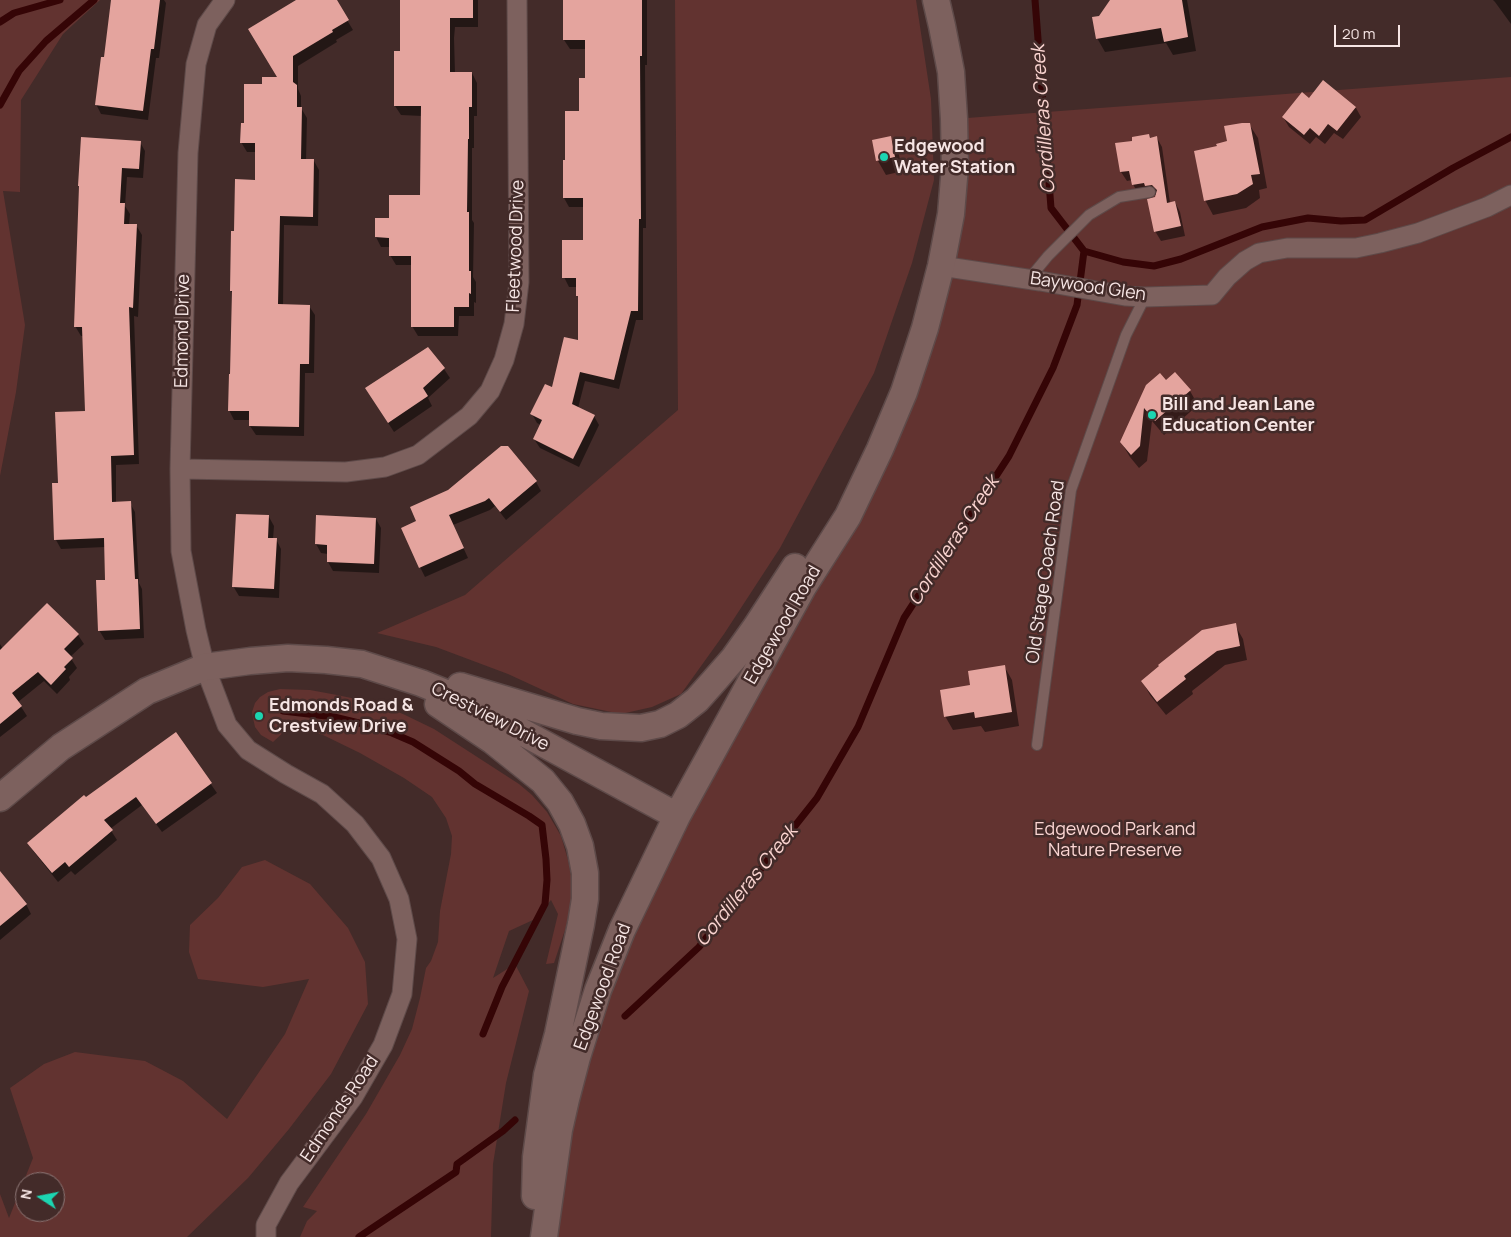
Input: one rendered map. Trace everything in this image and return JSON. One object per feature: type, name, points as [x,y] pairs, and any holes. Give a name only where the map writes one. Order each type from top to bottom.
[{"type":"main road","name":"Edgewood Road","points":[[544,1237],[559,1130],[566,1099],[598,990],[622,930],[677,816],[803,587],[848,516],[880,449],[904,392],[925,328],[951,214],[955,166],[951,72],[936,0]]},
{"type":"main road","points":[[362,664],[449,683],[577,721],[601,726],[641,728],[660,724],[678,715],[697,700],[714,681],[734,658],[756,627],[904,392]]},
{"type":"main road","name":"Crestview Drive","points":[[0,798],[61,747],[147,691],[205,667],[288,658],[362,664],[421,683],[463,700],[677,816]]},
{"type":"main road","points":[[362,664],[429,698],[525,766],[543,782],[560,802],[572,824],[580,846],[585,872],[585,899],[560,1025],[546,1084],[536,1157],[535,1204],[538,1237]]},
{"type":"street","name":"Edmond Drive","points":[[205,667],[181,552],[180,469],[188,153],[196,64],[208,25],[225,0]]},
{"type":"street","name":"Fleetwood Drive","points":[[180,469],[346,472],[385,467],[418,455],[469,416],[490,391],[504,360],[514,324],[519,282],[518,0]]},
{"type":"street","name":"Baywood Glen","points":[[940,266],[1125,296],[1212,295],[1227,277],[1245,261],[1259,253],[1287,248],[1356,248],[1380,244],[1418,234],[1487,207],[1511,195]]},
{"type":"street","name":"Edmonds Road","points":[[205,667],[227,724],[248,750],[322,794],[355,824],[381,858],[399,899],[407,939],[402,994],[383,1045],[353,1097],[289,1183],[266,1231]]},
{"type":"street","points":[[249,1237],[266,1231]]},
{"type":"lane","points":[[1034,280],[1048,256],[1089,215],[1118,198],[1150,192]]},
{"type":"lane","name":"Old Stage Coach Road","points":[[1038,745],[1071,490],[1126,335],[1144,297]]},
{"type":"green space","points":[[0,0],[100,0],[63,34],[21,100],[20,192],[3,191],[25,325],[16,392],[0,476]]},
{"type":"green space","points":[[675,0],[916,0],[931,99],[934,180],[912,263],[874,373],[780,548],[724,634],[681,694],[652,707],[621,714],[573,704],[508,674],[436,647],[377,633],[465,595],[678,410]]},
{"type":"green space","name":"Edgewood Park and Nature Preserve","points":[[1511,77],[1511,1237],[544,1237],[598,990],[803,587],[925,328],[954,119]]},
{"type":"green space","points":[[280,689],[310,690],[375,703],[434,729],[519,784],[547,812],[561,836],[572,881],[572,897],[566,927],[554,963],[546,964],[558,914],[551,900],[533,920],[509,931],[493,978],[515,964],[529,991],[506,1083],[493,1164],[491,1237],[300,1237],[307,1221],[317,1211],[303,1207],[366,1114],[400,1055],[412,1029],[426,968],[431,961],[438,942],[440,911],[451,854],[452,836],[446,818],[432,797],[404,778],[360,753],[323,735],[301,729],[287,729],[273,742],[261,735],[255,727],[253,718],[252,712],[255,703],[268,692]]},
{"type":"green space","points":[[265,860],[310,884],[348,928],[365,962],[368,1004],[331,1074],[248,1178],[187,1237],[0,1237],[0,1194],[9,1218],[15,1203],[15,1222],[65,1222],[65,1172],[27,1172],[33,1158],[10,1088],[44,1064],[75,1052],[145,1061],[183,1081],[227,1119],[285,1034],[309,979],[263,987],[198,979],[189,952],[190,925],[218,898],[242,867]]},
{"type":"building","points":[[111,0],[160,0],[143,111],[95,105],[101,57],[104,57]]},
{"type":"building","points":[[296,0],[337,0],[349,20],[293,56],[293,82],[297,85],[297,107],[302,107],[301,159],[314,159],[313,217],[280,216],[278,304],[310,305],[309,364],[300,364],[299,427],[249,426],[249,411],[228,411],[232,291],[230,291],[231,231],[234,231],[235,179],[255,180],[255,143],[240,143],[241,123],[244,123],[244,84],[262,84],[262,77],[277,77],[248,29]]},
{"type":"building","points":[[400,0],[473,0],[473,18],[450,18],[450,72],[472,72],[472,107],[469,107],[467,212],[469,212],[471,294],[469,293],[469,307],[454,307],[454,327],[411,327],[411,256],[389,256],[389,238],[375,237],[375,218],[389,218],[389,195],[420,195],[421,106],[394,106],[394,51],[400,51]]},
{"type":"building","points":[[563,0],[642,0],[642,56],[640,56],[641,219],[639,219],[638,311],[631,311],[614,380],[580,372],[572,404],[595,415],[573,459],[533,439],[542,420],[530,414],[545,384],[552,387],[564,337],[578,340],[576,278],[562,278],[562,240],[583,240],[583,198],[563,198],[563,160],[565,160],[565,111],[579,111],[579,78],[585,78],[585,40],[563,40]]},
{"type":"building","points":[[1110,0],[1182,0],[1188,37],[1164,42],[1161,28],[1096,39],[1092,17],[1099,16]]},
{"type":"building","points":[[1323,80],[1356,107],[1337,131],[1328,124],[1319,136],[1310,128],[1304,135],[1282,117],[1302,92],[1309,98]]},
{"type":"building","points":[[1250,123],[1260,174],[1251,175],[1253,184],[1237,194],[1204,201],[1194,151],[1217,146],[1216,144],[1227,141],[1224,126]]},
{"type":"building","points":[[1149,134],[1150,138],[1157,136],[1167,203],[1175,201],[1181,226],[1154,232],[1147,199],[1155,197],[1157,190],[1152,185],[1145,186],[1144,183],[1132,185],[1129,171],[1120,172],[1115,143],[1132,141],[1132,137]]},
{"type":"building","name":"Edgewood Water Station","points":[[891,136],[895,157],[876,161],[872,140]]},
{"type":"building","points":[[81,137],[141,141],[139,169],[122,168],[120,203],[125,203],[124,224],[137,224],[133,308],[129,307],[134,455],[111,456],[112,502],[131,501],[135,579],[138,579],[140,629],[98,631],[96,580],[105,580],[104,538],[54,540],[52,483],[58,483],[55,412],[85,411],[82,327],[74,327]]},
{"type":"building","points":[[428,347],[445,368],[423,388],[428,396],[388,423],[365,388]]},
{"type":"building","name":"Bill and Jean Lane Education Center","points":[[1175,372],[1191,390],[1155,421],[1144,408],[1140,446],[1131,455],[1120,442],[1146,385],[1160,373],[1166,380]]},
{"type":"building","points":[[501,446],[508,446],[537,481],[500,512],[489,498],[449,515],[464,548],[419,568],[401,528],[416,521],[410,507],[448,490]]},
{"type":"building","points":[[236,514],[269,515],[268,538],[277,538],[274,589],[232,587]]},
{"type":"building","points":[[316,515],[376,518],[374,564],[327,562],[327,545],[315,544]]},
{"type":"building","points":[[47,603],[79,634],[64,649],[73,658],[64,667],[66,669],[51,685],[38,672],[12,693],[22,706],[0,724],[0,650]]},
{"type":"building","points":[[1236,623],[1240,646],[1217,651],[1184,676],[1186,679],[1157,702],[1141,681],[1202,630]]},
{"type":"building","points":[[1005,665],[1012,712],[975,718],[974,712],[944,717],[940,690],[970,685],[968,671]]},
{"type":"building","points":[[176,732],[212,783],[156,824],[136,797],[104,820],[113,830],[69,867],[65,862],[52,873],[27,843],[84,795],[86,797]]},
{"type":"building","points":[[0,871],[27,904],[0,926]]},
{"type":"waterway","points":[[0,22],[14,13],[60,0]]},
{"type":"waterway","points":[[0,105],[19,71],[46,41],[94,0]]},
{"type":"waterway","name":"Cordilleras Creek","points":[[625,1016],[699,947],[817,798],[858,727],[904,618],[1009,456],[1053,368],[1077,305],[1084,251],[1051,208],[1035,0]]},
{"type":"waterway","points":[[1084,251],[1123,262],[1154,266],[1181,259],[1262,227],[1308,218],[1341,221],[1365,220],[1453,168],[1511,137]]},
{"type":"waterway","points":[[283,711],[334,717],[392,733],[413,742],[459,771],[475,784],[542,825],[547,880],[545,904],[502,987],[483,1034]]},
{"type":"waterway","name":"Cordilleras Creek","points":[[359,1237],[456,1172],[457,1164],[503,1131],[515,1120]]},
{"type":"place","name":"Edgewood Water Station","points":[[884,157]]},
{"type":"place","name":"Bill and Jean Lane Education Center","points":[[1152,415]]},
{"type":"place","name":"Edmonds Road & Crestview Drive","points":[[259,716]]}]
